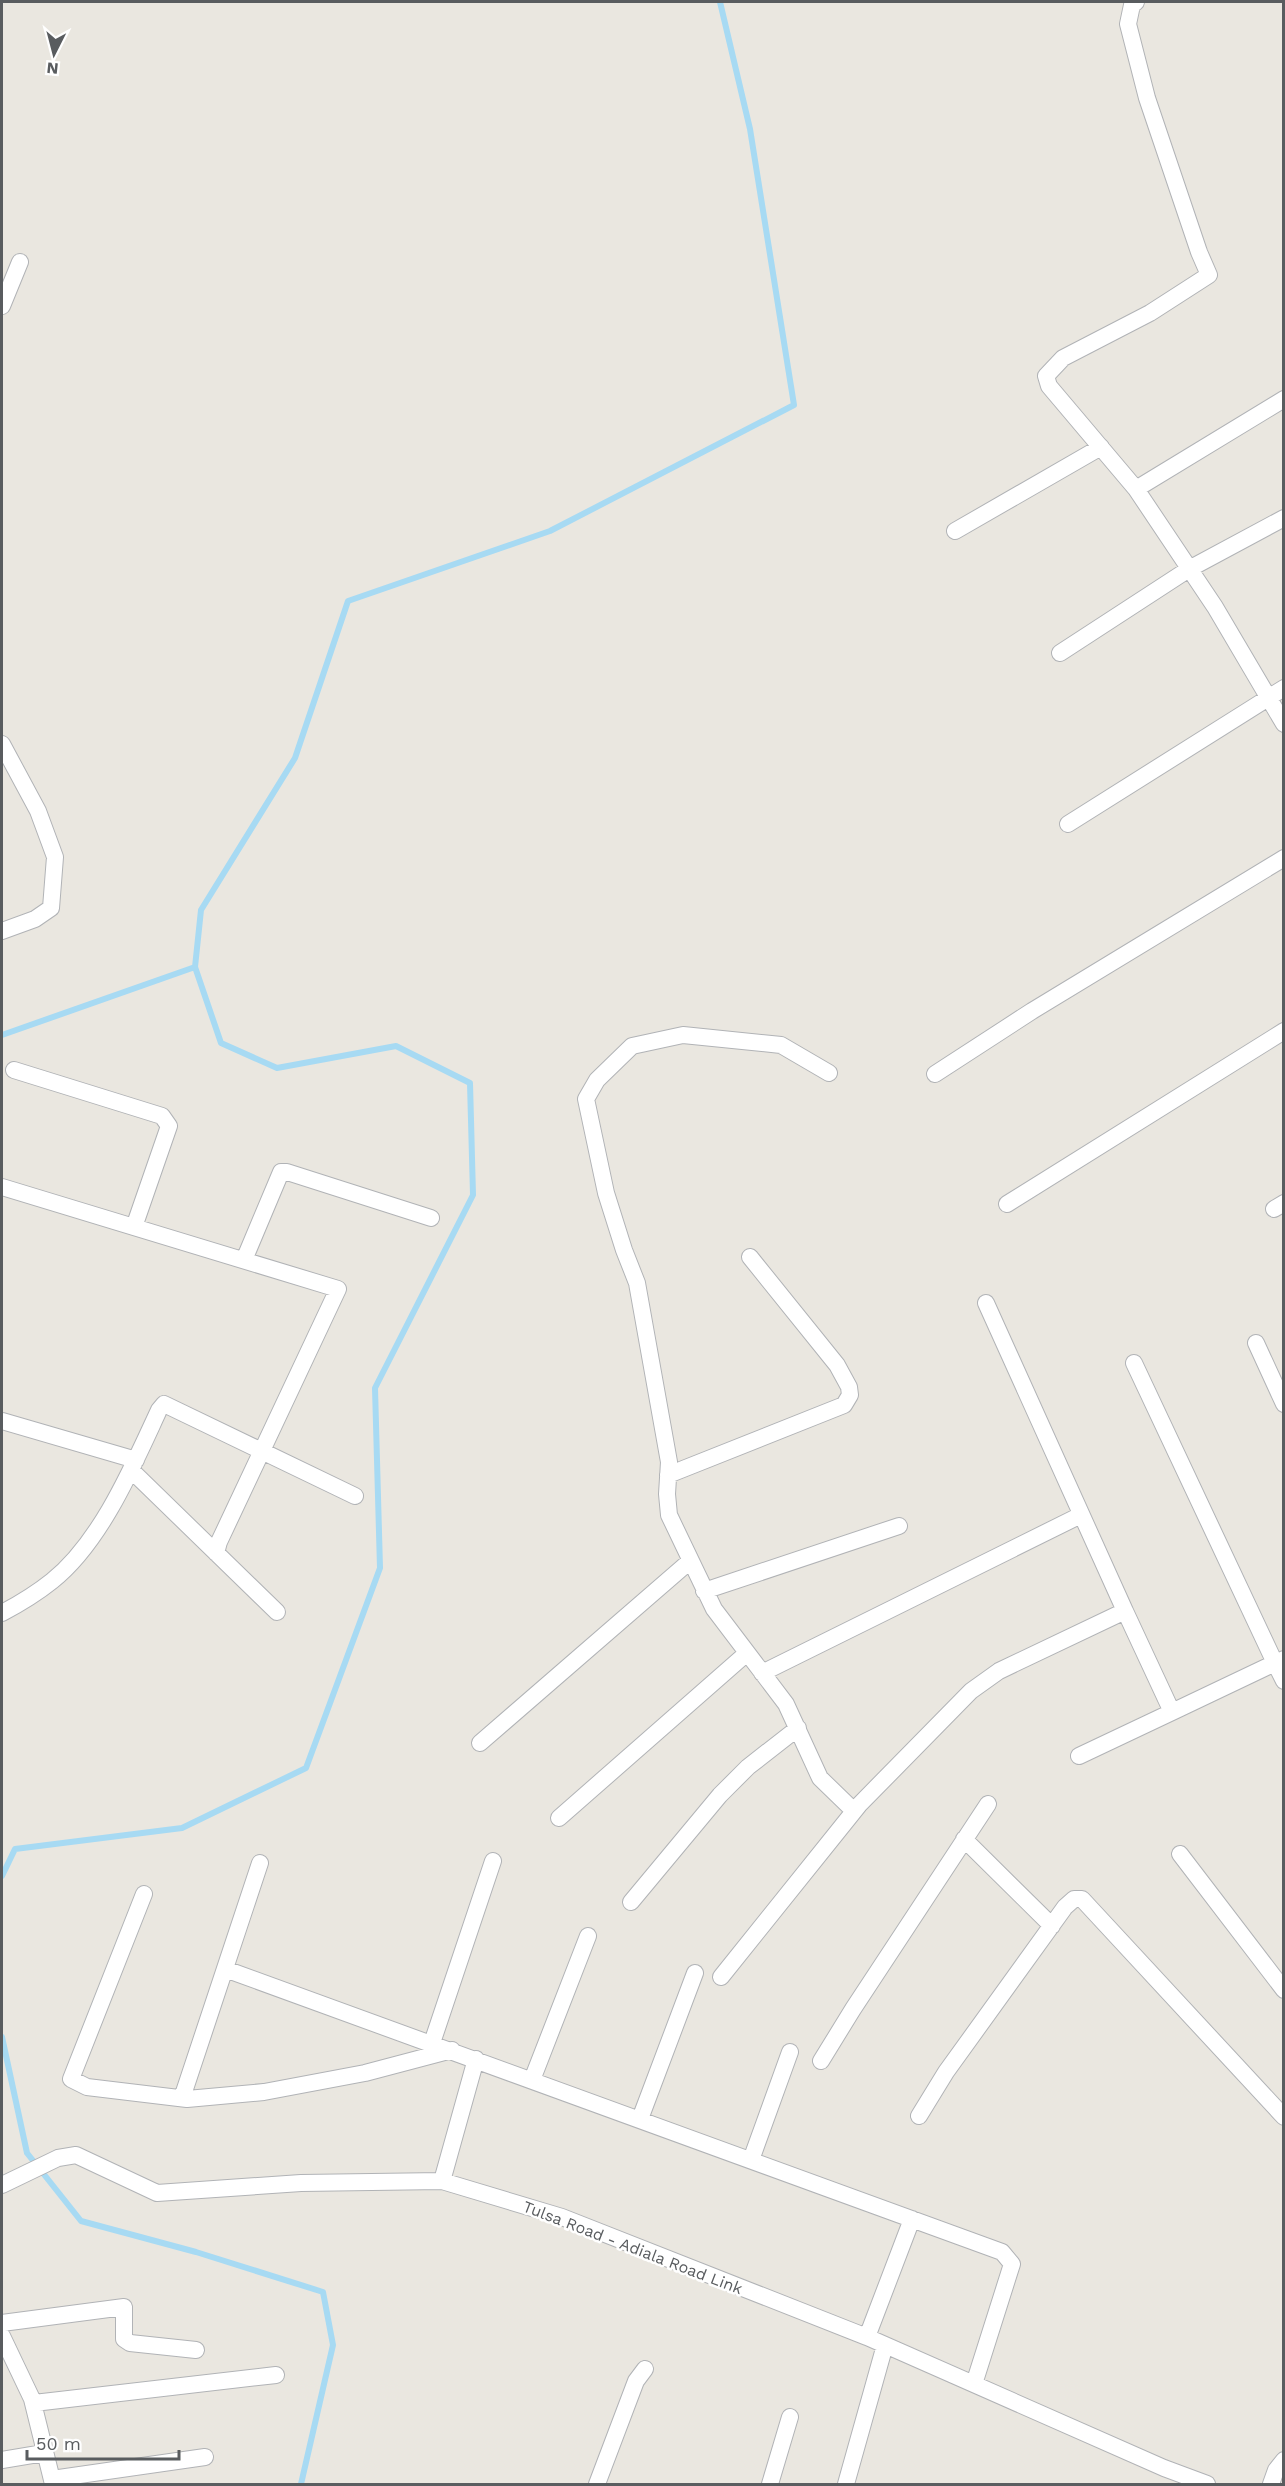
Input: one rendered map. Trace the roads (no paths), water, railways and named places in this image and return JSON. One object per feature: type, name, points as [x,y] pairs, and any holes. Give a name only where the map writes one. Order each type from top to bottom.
[{"type":"street","points":[[1136,2],[1132,5],[1128,24],[1146,98],[1199,252],[1209,274],[1150,313],[1063,358],[1046,376],[1049,386],[1136,489],[1189,569],[1284,724]]},
{"type":"street","points":[[2,306],[20,262]]},
{"type":"street","points":[[1136,489],[1284,399]]},
{"type":"street","points":[[955,531],[1101,447]]},
{"type":"street","points":[[1060,653],[1189,569],[1284,518]]},
{"type":"street","points":[[1068,824],[1284,688]]},
{"type":"street","points":[[2,744],[38,811],[55,857],[51,908],[35,919],[2,931]]},
{"type":"street","points":[[935,1074],[1032,1011],[1284,858]]},
{"type":"street","points":[[1007,1204],[1284,1031]]},
{"type":"street","points":[[829,1073],[781,1045],[683,1035],[632,1046],[597,1080],[586,1099],[606,1193],[637,1283],[666,1441],[669,1515],[714,1609],[786,1704],[820,1778],[854,1811]]},
{"type":"street","points":[[14,1070],[162,1116],[169,1126],[134,1227]]},
{"type":"street","points":[[244,1260],[281,1172],[431,1218]]},
{"type":"street","points":[[2,1186],[338,1288],[219,1542],[216,1553]]},
{"type":"street","points":[[668,1475],[844,1405],[850,1395],[849,1387],[837,1365],[750,1257]]},
{"type":"street","points":[[986,1303],[1172,1712]]},
{"type":"street","points":[[1256,1343],[1284,1404]]},
{"type":"street","points":[[1134,1363],[1279,1661],[1284,1681]]},
{"type":"street","points":[[2,1613],[52,1581],[85,1547],[134,1465],[159,1410],[165,1404],[355,1496]]},
{"type":"street","points":[[2,1421],[134,1465],[216,1553],[277,1612]]},
{"type":"street","points":[[762,1673],[1081,1515]]},
{"type":"street","points":[[705,1592],[898,1526]]},
{"type":"street","points":[[480,1743],[690,1561]]},
{"type":"street","points":[[721,1977],[854,1811],[971,1691],[999,1671],[1125,1611]]},
{"type":"street","points":[[560,1818],[747,1653]]},
{"type":"street","points":[[1079,1756],[1279,1661]]},
{"type":"street","points":[[631,1902],[720,1795],[748,1767],[798,1728]]},
{"type":"street","points":[[821,2061],[988,1804]]},
{"type":"street","points":[[964,1839],[1052,1926]]},
{"type":"street","points":[[1180,1854],[1284,1990]]},
{"type":"street","points":[[432,2043],[493,1861]]},
{"type":"street","points":[[182,2098],[260,1863]]},
{"type":"street","points":[[144,1894],[71,2079],[87,2087],[182,2098],[264,2092],[365,2073],[452,2050]]},
{"type":"street","points":[[919,2116],[946,2072],[1065,1907],[1074,1899],[1082,1899],[1284,2117]]},
{"type":"street","points":[[532,2079],[588,1936]]},
{"type":"street","points":[[225,1969],[1002,2252],[1012,2264],[974,2384]]},
{"type":"street","points":[[640,2119],[695,1973]]},
{"type":"street","points":[[752,2160],[790,2052]]},
{"type":"street","points":[[442,2181],[476,2059]]},
{"type":"street","name":"Tulsa Road - Adiala Road Link","points":[[7,2183],[58,2158],[76,2155],[157,2193],[301,2183],[442,2181],[562,2217],[867,2337],[1181,2480],[1207,2484]]},
{"type":"street","points":[[867,2337],[912,2219]]},
{"type":"street","points":[[2,2323],[124,2307],[124,2339],[130,2343],[196,2350]]},
{"type":"street","points":[[2,2336],[34,2403],[53,2482],[205,2457]]},
{"type":"street","points":[[846,2484],[885,2345]]},
{"type":"street","points":[[597,2484],[636,2381],[645,2369]]},
{"type":"street","points":[[34,2403],[276,2374]]},
{"type":"street","points":[[770,2484],[790,2417]]},
{"type":"street","points":[[2,2460],[44,2452]]},
{"type":"street","points":[[1271,2484],[1276,2470],[1284,2460]]},
{"type":"waterway","points":[[2,1876],[15,1849],[182,1828],[306,1768],[380,1568],[375,1388],[473,1195],[470,1083],[396,1046],[277,1068],[221,1043],[195,967],[201,910],[295,758],[348,601],[550,531],[794,405],[750,129],[720,2]]},
{"type":"waterway","points":[[2,1035],[195,967]]},
{"type":"waterway","points":[[2,2037],[27,2153],[81,2221],[196,2252],[323,2292],[333,2345],[301,2484]]}]
